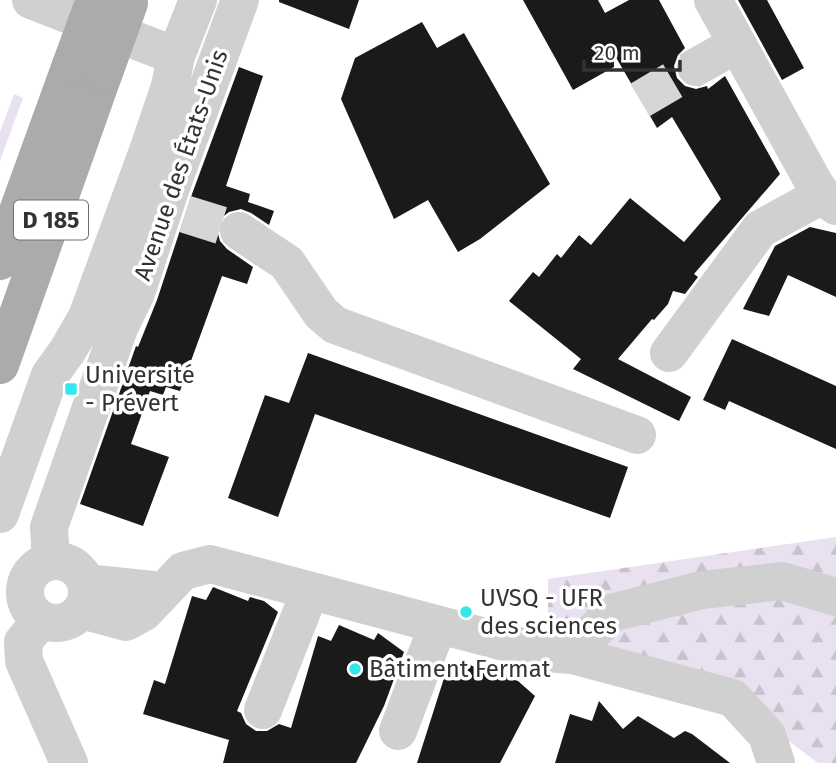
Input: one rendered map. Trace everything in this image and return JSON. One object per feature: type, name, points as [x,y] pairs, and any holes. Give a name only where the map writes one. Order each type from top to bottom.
[{"type":"main road","name":"D 185","points":[[0,261],[118,1]]},
{"type":"main road","name":"D 185","points":[[0,365],[87,70]]},
{"type":"street","points":[[31,0],[176,56]]},
{"type":"street","name":"Avenue des États-Unis","points":[[51,561],[49,527],[149,148],[170,86],[176,56],[198,0]]},
{"type":"street","name":"Avenue des États-Unis","points":[[0,514],[50,375],[68,350],[136,293],[174,211],[240,0]]},
{"type":"street","points":[[669,353],[760,229],[829,200],[713,0]]},
{"type":"street","points":[[696,67],[737,44]]},
{"type":"street","points":[[239,231],[287,263],[321,313],[335,325],[637,435]]},
{"type":"street","points":[[84,597],[73,618],[63,623],[52,623],[41,620],[31,611],[26,600],[25,587],[30,575],[39,566],[51,561],[62,562],[73,566],[84,597],[126,622],[144,612],[183,571],[211,564],[545,653],[572,655],[733,698],[767,735],[776,763]]},
{"type":"street","points":[[572,655],[611,613],[702,590],[782,581],[836,597]]},
{"type":"street","points":[[263,710],[310,591]]},
{"type":"street","points":[[41,620],[23,642],[24,661],[69,763]]},
{"type":"street","points":[[398,731],[438,625]]},
{"type":"green space","points":[[14,94],[23,98],[0,161],[0,132]]},
{"type":"green space","points":[[836,537],[836,763],[818,763],[782,736],[548,638],[548,579]]},
{"type":"building","points":[[279,0],[359,0],[349,29]]},
{"type":"building","points":[[523,0],[598,0],[605,13],[629,0],[659,0],[685,48],[678,55],[674,66],[677,78],[685,86],[696,89],[707,86],[708,89],[725,76],[780,174],[694,274],[698,277],[685,294],[673,291],[668,304],[618,359],[691,397],[679,421],[573,369],[581,359],[509,301],[533,272],[539,277],[557,254],[561,258],[579,235],[591,245],[630,198],[684,242],[721,199],[672,117],[657,128],[614,54],[614,67],[573,90]]},
{"type":"building","points":[[738,0],[767,0],[804,68],[782,80]]},
{"type":"building","points":[[422,22],[437,48],[464,33],[550,184],[480,239],[458,252],[428,200],[394,219],[341,99],[355,58]]},
{"type":"building","points":[[239,67],[263,76],[226,186],[250,194],[248,202],[274,211],[269,225],[241,209],[229,212],[220,219],[217,230],[220,241],[253,267],[247,284],[222,276],[180,391],[166,387],[163,395],[150,391],[131,444],[169,457],[143,526],[80,504],[136,346],[138,347],[157,300],[192,194]]},
{"type":"building","points":[[810,227],[836,233],[836,297],[788,275],[769,316],[743,309],[775,246]]},
{"type":"building","points":[[732,339],[836,386],[836,449],[729,401],[725,410],[703,400]]},
{"type":"building","points":[[308,353],[628,467],[610,518],[315,414],[278,517],[228,498],[265,395],[289,403]]},
{"type":"building","name":"Bâtiment Fermat","points":[[213,587],[248,601],[250,597],[264,601],[278,612],[237,711],[241,713],[246,724],[256,731],[267,731],[279,724],[291,728],[318,636],[331,641],[339,625],[374,640],[378,633],[404,652],[384,706],[356,763],[223,763],[229,740],[143,714],[154,680],[165,684],[192,596],[206,600]]},
{"type":"building","name":"Bâtiment Fermat","points":[[466,663],[500,679],[503,673],[518,681],[535,696],[500,763],[417,763],[445,675],[458,680]]},
{"type":"building","name":"Bâtiment Fermat","points":[[599,701],[623,729],[638,716],[674,738],[685,731],[692,734],[730,763],[555,763],[570,714],[592,721]]},
{"type":"tunnel","points":[[640,100],[696,67]]},
{"type":"tunnel","points":[[185,214],[239,231]]},
{"type":"place","name":"Université - Prévert","points":[[71,389]]},
{"type":"place","name":"UVSQ - UFR des sciences","points":[[466,612]]},
{"type":"place","name":"Bâtiment Fermat","points":[[355,669]]}]
